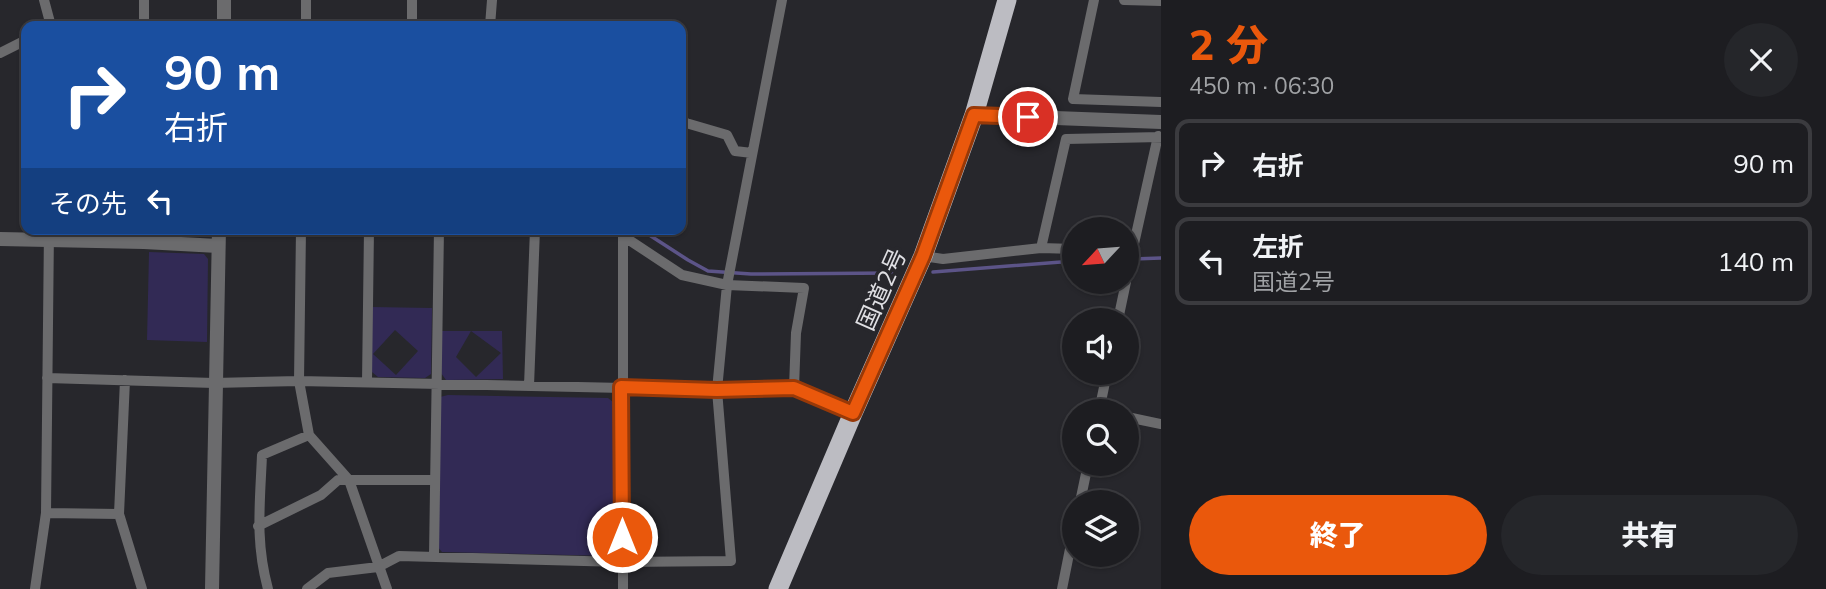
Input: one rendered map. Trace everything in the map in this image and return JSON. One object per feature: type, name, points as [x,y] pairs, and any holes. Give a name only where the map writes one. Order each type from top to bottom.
[{"type":"highway","name":"国道2号","points":[[778,589],[923,256],[974,115],[1007,0]]},
{"type":"street","points":[[44,0],[50,21]]},
{"type":"street","points":[[144,0],[144,21]]},
{"type":"street","points":[[224,0],[224,21]]},
{"type":"street","points":[[306,0],[306,21]]},
{"type":"street","points":[[412,0],[412,21]]},
{"type":"street","points":[[490,21],[492,0]]},
{"type":"street","points":[[307,589],[328,573],[378,567],[399,556],[622,562],[731,561],[717,390],[727,285],[782,0]]},
{"type":"street","points":[[1094,0],[1073,99],[1161,102]]},
{"type":"street","points":[[1124,0],[1161,1]]},
{"type":"street","points":[[0,53],[21,42]]},
{"type":"street","points":[[974,115],[1160,132]]},
{"type":"street","points":[[686,123],[727,135],[735,151],[752,153]]},
{"type":"street","points":[[1041,248],[1066,139],[1160,132]]},
{"type":"street","points":[[1139,218],[1160,132]]},
{"type":"street","points":[[0,239],[49,235],[144,235],[218,246]]},
{"type":"street","points":[[35,589],[46,513],[49,235]]},
{"type":"street","points":[[212,589],[219,235]]},
{"type":"street","points":[[301,235],[299,381],[309,435],[349,480],[387,589]]},
{"type":"street","points":[[367,382],[369,235]]},
{"type":"street","points":[[434,555],[439,235]]},
{"type":"street","points":[[529,386],[535,235]]},
{"type":"street","points":[[623,235],[623,589]]},
{"type":"street","points":[[626,235],[682,275],[727,285],[804,288],[796,333],[794,388]]},
{"type":"street","points":[[923,256],[943,259],[1041,248],[1062,249]]},
{"type":"street","points":[[47,378],[717,390],[794,388],[853,413]]},
{"type":"street","points":[[125,380],[119,514],[142,589]]},
{"type":"street","points":[[1139,419],[1161,424]]},
{"type":"street","points":[[268,589],[260,559],[258,526],[262,455],[309,435]]},
{"type":"street","points":[[258,526],[321,495],[338,480],[434,480]]},
{"type":"street","points":[[46,513],[119,514]]},
{"type":"street","points":[[1062,589],[1066,567]]},
{"type":"shaded area","points":[[149,252],[204,254],[208,259],[207,342],[147,340]]},
{"type":"shaded area","points":[[371,307],[432,308],[431,374],[425,378],[378,377],[372,372]],"holes":[[[395,330],[418,351],[396,375],[373,354]]]},
{"type":"shaded area","points":[[441,331],[471,331],[502,331],[503,379],[446,380],[441,373]],"holes":[[[471,331],[501,353],[476,377],[456,357]]]},
{"type":"shaded area","points":[[440,397],[608,398],[613,402],[617,551],[611,556],[442,552],[436,545]]},
{"type":"waterway","points":[[649,235],[708,271],[751,274],[892,273]]},
{"type":"waterway","points":[[1139,259],[1161,258]]},
{"type":"waterway","points":[[933,272],[1062,262]]},
{"type":"route","points":[[622,537],[621,387],[717,390],[794,388],[853,413],[923,256],[974,115],[1028,117]]}]
